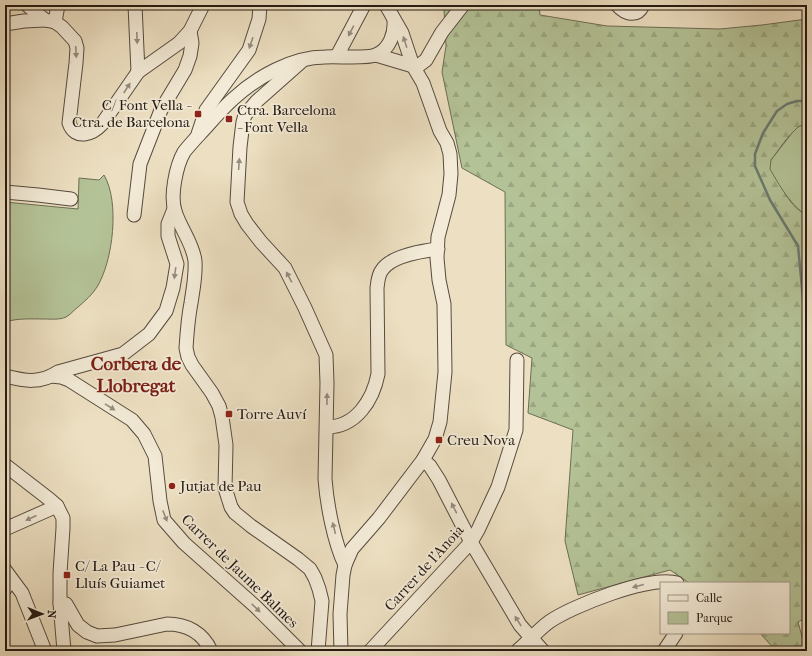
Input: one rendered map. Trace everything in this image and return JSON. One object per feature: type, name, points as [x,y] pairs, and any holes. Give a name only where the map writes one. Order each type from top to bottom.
[{"type":"street","points":[[50,21],[58,5]]},
{"type":"street","points":[[135,5],[138,72]]},
{"type":"street","points":[[24,21],[28,6],[50,21],[62,27],[75,41],[77,48],[76,63],[69,123],[72,130],[79,134],[91,133],[102,124],[138,72],[179,43],[190,31],[203,5]]},
{"type":"street","points":[[213,111],[249,50],[259,19],[260,5]]},
{"type":"street","points":[[338,56],[364,5]]},
{"type":"street","points":[[5,376],[21,380],[34,381],[51,376],[58,372],[124,354],[149,334],[166,311],[173,288],[177,264],[168,236],[168,224],[174,209],[175,184],[178,167],[184,152],[196,138],[206,110],[213,111],[278,69],[302,60],[322,57],[376,55],[413,66],[418,66],[426,60],[442,32],[463,5]]},
{"type":"street","points":[[618,5],[621,9],[629,13],[635,13],[640,11],[643,5]]},
{"type":"street","points":[[341,651],[340,614],[345,565],[352,549],[379,518],[423,460],[435,439],[438,430],[445,372],[444,304],[438,273],[438,237],[449,195],[451,174],[450,154],[423,83],[413,66],[402,34],[386,6]]},
{"type":"street","points":[[376,55],[384,50],[392,38],[394,32],[394,20]]},
{"type":"street","points":[[5,24],[24,21],[50,21]]},
{"type":"street","points":[[134,215],[140,164],[161,110],[185,70],[192,44],[190,31]]},
{"type":"street","points":[[302,60],[291,72],[257,101],[245,115],[240,147],[238,202],[241,214],[247,224],[260,242],[285,268],[326,355],[326,493],[340,556],[345,565]]},
{"type":"street","points":[[5,192],[71,199]]},
{"type":"street","points":[[174,209],[192,247],[196,274],[186,348],[192,365],[212,393],[219,406],[222,417],[226,444],[225,488],[227,499],[235,513],[310,569],[320,589],[322,601],[316,650]]},
{"type":"street","points":[[168,236],[174,232],[183,230]]},
{"type":"street","points":[[327,427],[344,424],[357,415],[368,401],[376,383],[378,374],[377,288],[378,277],[381,271],[390,262],[422,251],[438,249]]},
{"type":"street","name":"Carrer de l'Anoia","points":[[370,651],[471,542],[478,530],[498,487],[516,430],[517,360]]},
{"type":"street","points":[[73,382],[75,372],[79,366]]},
{"type":"street","name":"Carrer de Jaume Balmes","points":[[51,376],[73,382],[132,420],[144,434],[155,456],[160,501],[164,520],[184,543],[256,607],[300,651]]},
{"type":"street","points":[[423,460],[430,466],[439,480],[471,542],[520,625],[543,651]]},
{"type":"street","points":[[5,465],[49,499],[57,506],[61,514],[63,522],[60,603],[64,651]]},
{"type":"street","points":[[5,529],[57,506]]},
{"type":"street","points":[[7,579],[22,593],[45,651]]},
{"type":"street","points":[[518,651],[549,622],[575,607],[608,595],[647,584],[663,581],[670,582]]},
{"type":"street","points":[[60,603],[66,604],[78,625],[83,630],[97,636],[115,636],[167,624],[175,624],[198,633],[209,646],[211,651]]},
{"type":"street","points":[[664,651],[675,634]]},
{"type":"green space","points":[[446,5],[539,5],[540,15],[607,26],[720,29],[807,19],[807,123],[791,134],[771,160],[784,192],[800,211],[807,215],[807,617],[798,622],[806,651],[776,651],[761,634],[790,634],[790,582],[688,582],[670,570],[578,595],[565,541],[573,430],[528,413],[532,358],[506,345],[505,192],[462,168],[442,72],[446,46],[444,9]]},
{"type":"green space","points":[[807,123],[807,162],[804,166],[804,183],[807,189],[807,215],[801,212],[791,201],[781,188],[770,169],[771,160],[792,133],[798,127]]},
{"type":"green space","points":[[104,175],[109,186],[112,200],[112,231],[103,276],[93,293],[64,318],[20,319],[5,322],[5,202],[78,209],[79,178],[99,180]]},
{"type":"waterway","points":[[807,101],[797,101],[787,104],[777,111],[763,133],[755,154],[755,166],[770,200],[798,246],[807,340]]},
{"type":"place","name":"C/ Font Vella - Ctra. de Barcelona","points":[[198,114]]},
{"type":"place","name":"Ctra. Barcelona - Font Vella","points":[[229,119]]},
{"type":"place","name":"Torre Auví","points":[[229,414]]},
{"type":"place","name":"Creu Nova","points":[[439,440]]},
{"type":"place","name":"Jutjat de Pau","points":[[172,486]]},
{"type":"place","name":"C/ La Pau - C/ Lluís Guiamet","points":[[67,575]]},
{"type":"district","name":"Corbera de Llobregat","points":[[136,374]]}]
